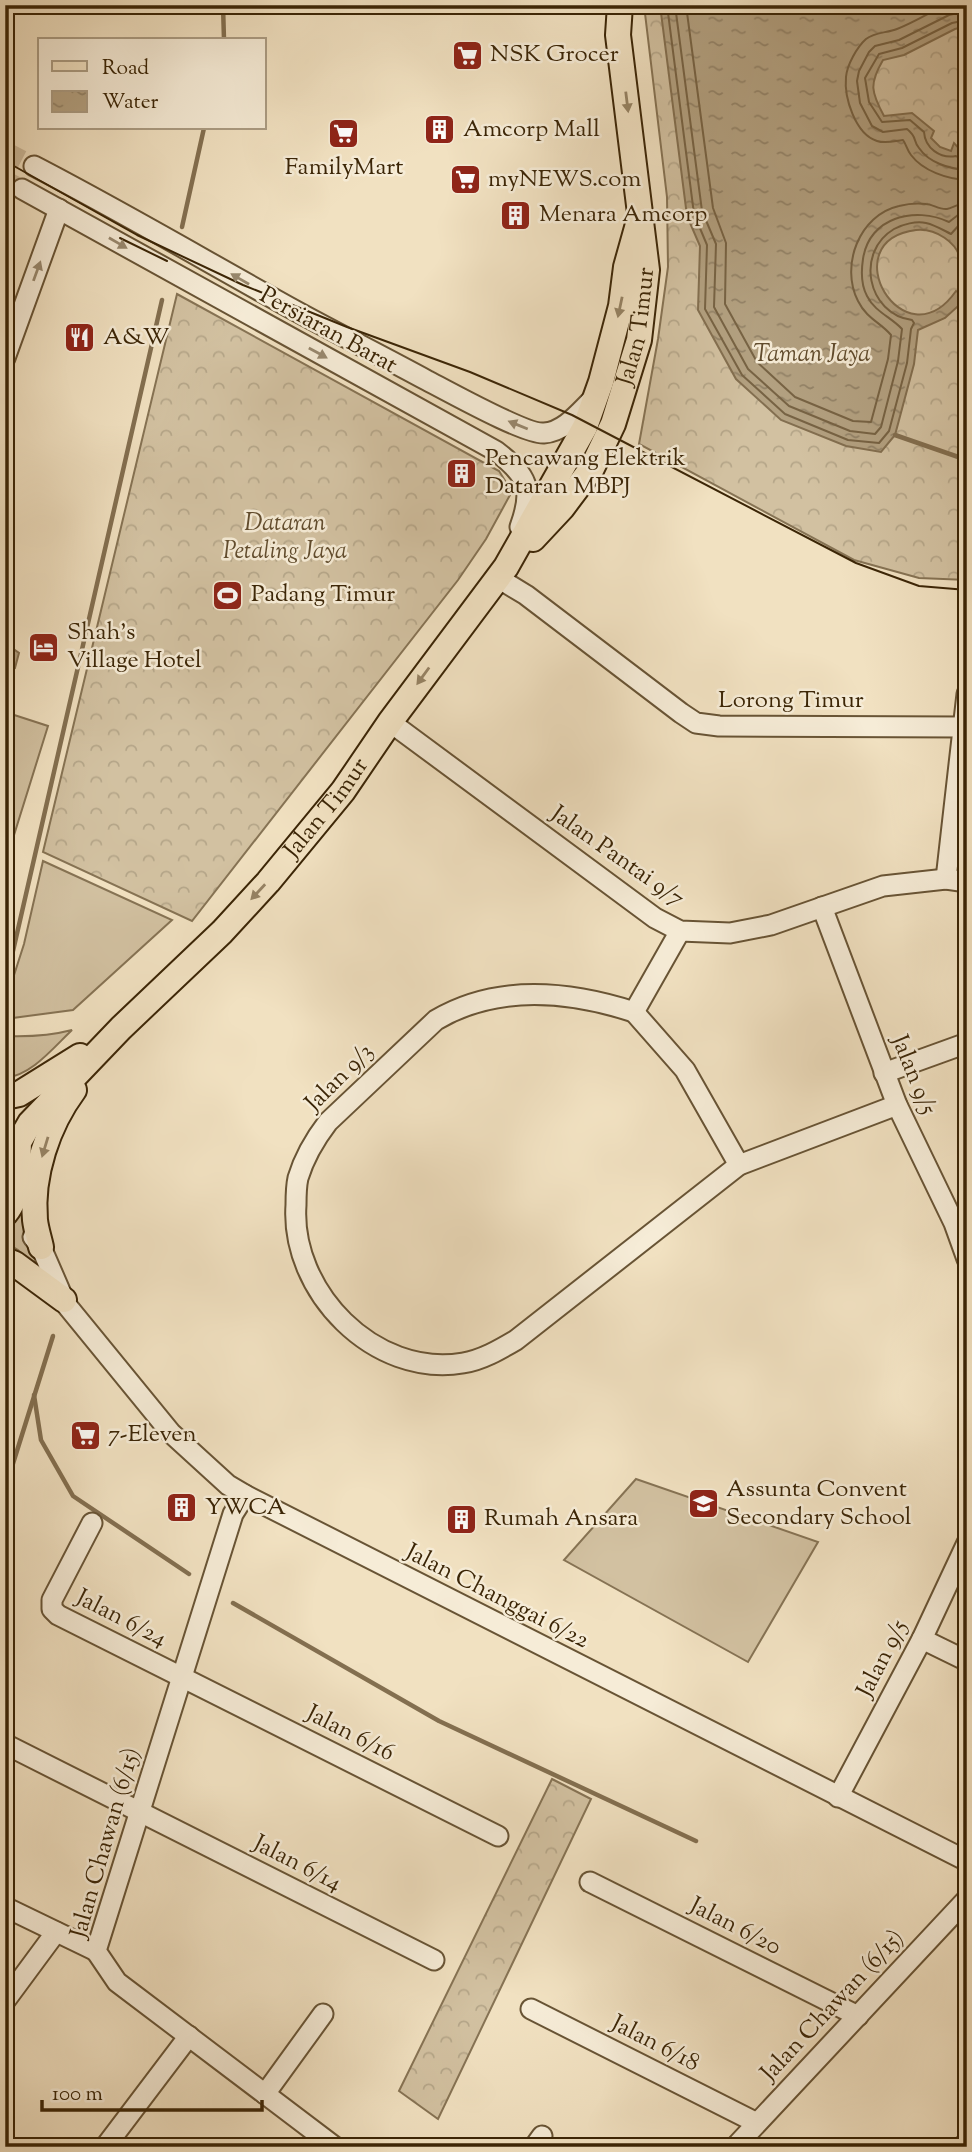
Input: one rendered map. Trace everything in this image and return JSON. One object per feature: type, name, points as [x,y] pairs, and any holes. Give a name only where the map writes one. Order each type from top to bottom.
[{"type":"main road","name":"Jalan Timur","points":[[607,5],[618,35]]},
{"type":"main road","name":"Jalan Timur","points":[[5,1214],[12,1204],[18,1176],[19,1142],[30,1123],[121,1028],[222,932],[268,882],[343,791],[390,722],[502,573],[562,508],[592,468],[613,424],[639,340],[647,270],[618,35],[620,5]]},
{"type":"main road","name":"Jalan Timur","points":[[502,573],[585,427],[621,306],[626,267],[640,216]]},
{"type":"main road","name":"Jalan Timur","points":[[5,1097],[19,1094],[121,1028]]},
{"type":"main road","points":[[41,1247],[35,1220],[36,1187],[50,1131],[70,1096],[121,1028]]},
{"type":"main road","points":[[5,1144],[13,1157],[18,1176]]},
{"type":"main road","points":[[5,1260],[15,1264],[64,1300]]},
{"type":"street","name":"Persiaran Barat","points":[[34,166],[319,323],[513,423],[538,433],[556,430],[566,425],[596,396]]},
{"type":"street","name":"Persiaran Barat","points":[[22,189],[496,451],[518,471],[527,491],[528,505],[502,573]]},
{"type":"street","points":[[5,358],[59,209]]},
{"type":"street","name":"Lorong Timur","points":[[502,573],[526,595],[696,723],[719,726],[963,727]]},
{"type":"street","points":[[946,879],[967,694]]},
{"type":"street","name":"Jalan Pantai 9/7","points":[[390,722],[655,918],[680,931],[730,933],[771,925],[883,886],[946,879],[967,881]]},
{"type":"street","name":"Jalan 9/5","points":[[822,907],[897,1105],[960,1220],[967,1259]]},
{"type":"street","points":[[680,931],[634,1012],[685,1070],[738,1165]]},
{"type":"street","name":"Jalan 9/3","points":[[634,1012],[609,1004],[554,994],[500,996],[473,1002],[436,1020],[328,1122],[304,1163],[298,1181],[295,1212],[304,1265],[314,1284],[344,1324],[370,1343],[410,1359],[437,1364],[463,1363],[486,1356],[516,1340],[738,1165],[897,1105]]},
{"type":"street","points":[[884,1073],[967,1043]]},
{"type":"street","name":"Jalan Changgai 6/22","points":[[18,1176],[20,1200],[29,1228],[41,1247],[64,1300]]},
{"type":"street","name":"Jalan Changgai 6/22","points":[[5,1247],[23,1260],[64,1300],[171,1433],[228,1485],[967,1861]]},
{"type":"street","name":"Jalan Chawan (6/15)","points":[[245,1495],[233,1514],[96,1951],[117,1982],[335,2147]]},
{"type":"street","name":"Jalan 6/24","points":[[92,1523],[52,1600],[52,1609],[58,1615],[181,1677]]},
{"type":"street","name":"Jalan 9/5","points":[[838,1797],[922,1639],[967,1543]]},
{"type":"street","points":[[922,1639],[967,1661]]},
{"type":"street","name":"Jalan 6/16","points":[[181,1677],[498,1836]]},
{"type":"street","name":"Jalan 6/14","points":[[5,1744],[434,1960]]},
{"type":"street","name":"Jalan 6/20","points":[[590,1882],[858,2016]]},
{"type":"street","name":"Jalan Chawan (6/15)","points":[[735,2147],[967,1899]]},
{"type":"street","points":[[5,1907],[96,1951]]},
{"type":"street","points":[[5,2001],[56,1932]]},
{"type":"street","name":"Jalan 6/18","points":[[531,2009],[757,2123]]},
{"type":"street","points":[[265,2094],[323,2014]]},
{"type":"street","points":[[105,2147],[189,2036]]},
{"type":"green space","name":"Taman Jaya","points":[[644,5],[967,5],[967,580],[919,578],[854,560],[639,444],[668,267],[667,197]]},
{"type":"green space","name":"Dataran Petaling Jaya","points":[[177,294],[499,471],[509,487],[510,495],[486,539],[458,580],[192,921],[43,852]]},
{"type":"green space","points":[[5,712],[48,726],[5,864]]},
{"type":"green space","points":[[43,861],[172,920],[73,1010],[5,1019],[7,997],[24,944]]},
{"type":"green space","points":[[72,1030],[33,1066],[15,1076],[5,1078],[5,1036],[39,1036]]},
{"type":"green space","points":[[21,1206],[25,1231],[46,1276],[18,1250],[5,1242],[5,1226]]},
{"type":"green space","points":[[636,1479],[818,1542],[748,1662],[564,1560]]},
{"type":"green space","points":[[552,1779],[591,1799],[438,2119],[399,2091]]},
{"type":"water","points":[[660,5],[967,5],[967,26],[955,29],[904,55],[883,60],[875,76],[874,94],[884,116],[912,113],[934,131],[931,138],[940,147],[951,151],[954,143],[967,157],[967,226],[961,233],[967,246],[967,280],[961,278],[961,262],[955,248],[945,238],[931,231],[916,230],[891,239],[879,255],[878,274],[885,292],[898,307],[916,314],[936,310],[956,291],[967,298],[945,318],[918,330],[914,364],[895,435],[881,452],[846,446],[781,420],[736,379],[698,310],[700,246],[687,216]]},
{"type":"water","points":[[5,643],[19,653],[15,668],[5,664]]},
{"type":"waterway","points":[[223,5],[224,38]]},
{"type":"waterway","points":[[182,227],[204,130]]},
{"type":"waterway","points":[[13,951],[162,300]]},
{"type":"waterway","points":[[895,435],[967,460]]},
{"type":"waterway","points":[[5,1489],[53,1336]]},
{"type":"waterway","points":[[34,1395],[41,1440],[73,1496],[189,1574]]},
{"type":"waterway","points":[[233,1603],[439,1721],[696,1841]]},
{"type":"tunnel","points":[[5,151],[34,166]]},
{"type":"tunnel","points":[[5,180],[22,189]]},
{"type":"tram line","points":[[5,161],[137,235],[243,285],[470,372],[572,415],[856,563],[919,586],[967,590]]},
{"type":"tram line","points":[[120,238],[167,261]]},
{"type":"place","name":"NSK Grocer","points":[[467,55]]},
{"type":"place","name":"Amcorp Mall","points":[[440,130]]},
{"type":"place","name":"FamilyMart","points":[[344,134]]},
{"type":"place","name":"myNEWS.com","points":[[465,180]]},
{"type":"place","name":"Menara Amcorp","points":[[516,215]]},
{"type":"place","name":"A&W","points":[[80,338]]},
{"type":"place","name":"Pencawang Elektrik Dataran MBPJ","points":[[462,473]]},
{"type":"place","name":"Padang Timur","points":[[228,595]]},
{"type":"place","name":"Shah's Village Hotel","points":[[44,647]]},
{"type":"place","name":"7-Eleven","points":[[85,1435]]},
{"type":"place","name":"Assunta Convent Secondary School","points":[[703,1504]]},
{"type":"place","name":"YWCA","points":[[182,1508]]},
{"type":"place","name":"Rumah Ansara","points":[[461,1519]]}]
